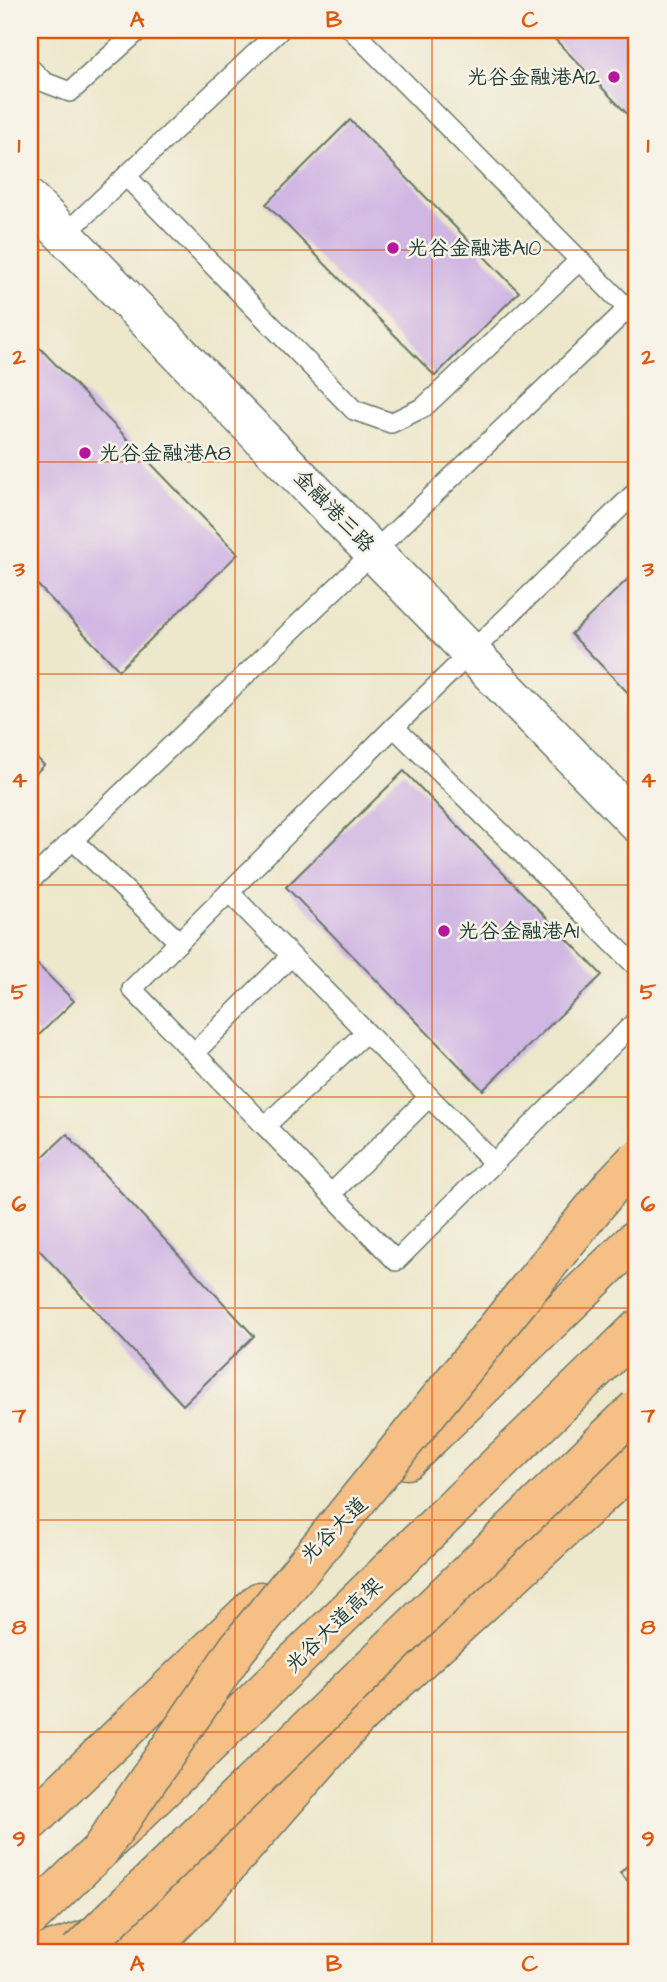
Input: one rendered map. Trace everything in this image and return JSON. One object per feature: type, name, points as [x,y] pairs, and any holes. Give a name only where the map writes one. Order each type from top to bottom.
[{"type":"main road","points":[[99,1852],[237,1649],[614,1183],[637,1159]]},
{"type":"main road","name":"光谷大道","points":[[30,1822],[637,1238]]},
{"type":"main road","name":"光谷大道高架","points":[[30,1918],[637,1331]]},
{"type":"main road","points":[[78,1952],[637,1408]]},
{"type":"main road","points":[[48,1952],[131,1924],[637,1462]]},
{"type":"main road","points":[[146,1952],[195,1903],[358,1717]]},
{"type":"street","name":"金融港三路","points":[[30,200],[637,823]]},
{"type":"lane","points":[[30,68],[44,82],[69,92],[139,30]]},
{"type":"lane","points":[[64,235],[280,30]]},
{"type":"lane","points":[[30,881],[633,304],[580,260],[352,30]]},
{"type":"lane","points":[[126,176],[354,410],[391,423],[424,407],[580,260]]},
{"type":"lane","points":[[637,491],[470,652],[132,989],[396,1261],[637,1020]]},
{"type":"lane","points":[[394,727],[637,967]]},
{"type":"lane","points":[[73,841],[179,942]]},
{"type":"lane","points":[[229,892],[494,1163]]},
{"type":"lane","points":[[194,1053],[290,956]]},
{"type":"lane","points":[[265,1126],[366,1032]]},
{"type":"lane","points":[[331,1194],[429,1097]]},
{"type":"building","name":"光谷金融港A12","points":[[546,30],[637,30],[637,124]]},
{"type":"building","name":"光谷金融港A10","points":[[350,120],[519,292],[435,376],[266,204]]},
{"type":"building","name":"光谷金融港A8","points":[[37,345],[238,554],[119,670],[30,577],[30,352]]},
{"type":"building","points":[[637,570],[637,702],[571,634]]},
{"type":"building","points":[[30,751],[44,765],[30,779]]},
{"type":"building","name":"光谷金融港A1","points":[[404,771],[602,975],[483,1090],[286,887]]},
{"type":"building","points":[[30,957],[74,1001],[39,1035],[30,1026]]},
{"type":"building","points":[[67,1134],[254,1336],[183,1405],[30,1240],[30,1169]]},
{"type":"building","points":[[637,1855],[637,1890],[620,1873]]},
{"type":"place","name":"光谷金融港A12","points":[[614,77]]},
{"type":"place","name":"光谷金融港A10","points":[[393,248]]},
{"type":"place","name":"光谷金融港A8","points":[[85,453]]},
{"type":"place","name":"光谷金融港A1","points":[[444,931]]}]
